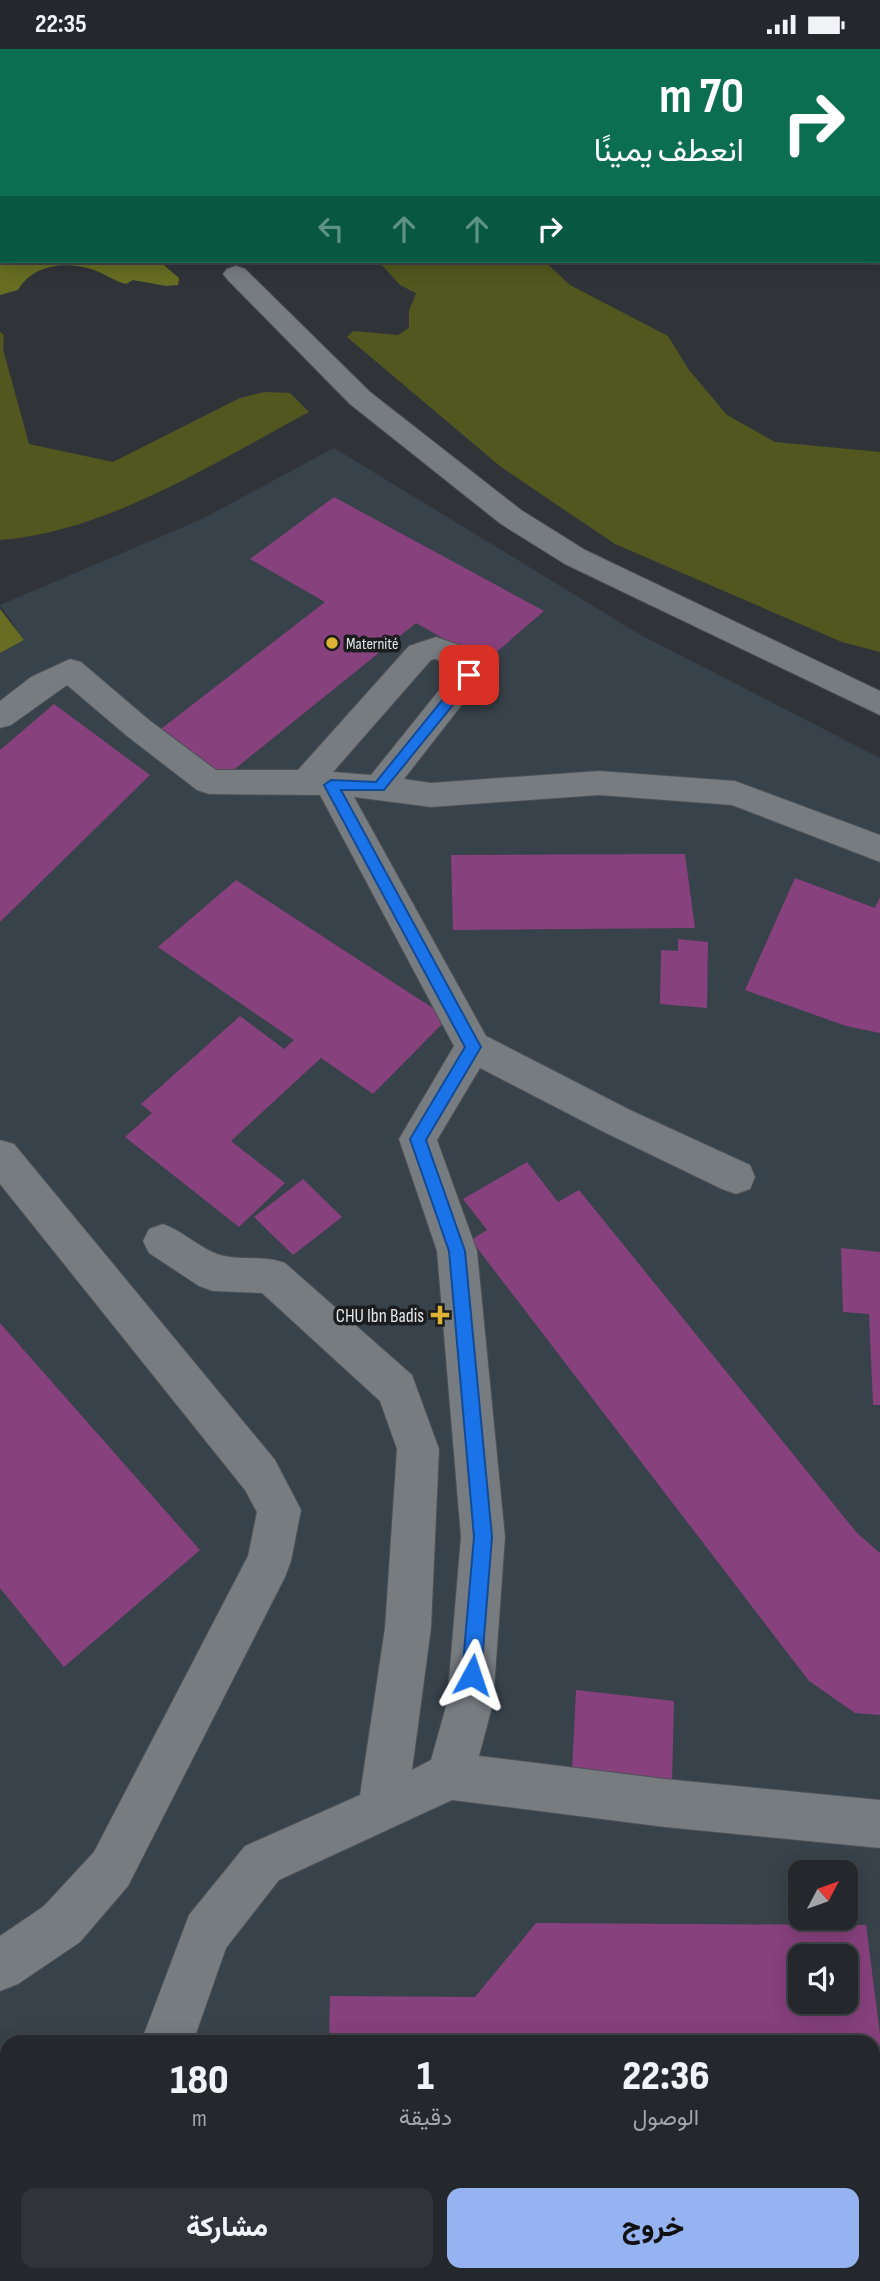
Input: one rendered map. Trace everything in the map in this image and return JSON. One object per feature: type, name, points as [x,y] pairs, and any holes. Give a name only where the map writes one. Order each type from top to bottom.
[{"type":"street","points":[[236,274],[360,398],[511,517],[575,557],[880,704]]},
{"type":"street","points":[[319,783],[420,653],[436,648],[468,660],[469,675],[379,787]]},
{"type":"street","points":[[0,717],[42,685],[70,670],[138,728],[209,782],[319,783],[379,787],[431,795],[599,783],[735,793],[880,849]]},
{"type":"street","points":[[319,783],[473,1047],[617,1121],[736,1177]]},
{"type":"street","points":[[450,1776],[470,1703],[483,1537],[457,1251],[418,1139],[473,1047]]},
{"type":"street","points":[[0,1156],[260,1475],[279,1510],[269,1561],[111,1869],[62,1924],[0,1966]]},
{"type":"street","points":[[163,1241],[213,1273],[271,1276],[397,1388],[418,1449],[408,1628],[382,1810]]},
{"type":"street","points":[[170,2035],[207,1934],[262,1863],[382,1810],[450,1776],[665,1803],[880,1824]]},
{"type":"shaded area","name":"CHU Ibn Badis","points":[[334,448],[639,634],[880,758],[880,2035],[0,2035],[0,653],[24,640],[0,605],[202,519]]},
{"type":"green space","points":[[0,263],[161,263],[179,278],[178,285],[166,286],[133,280],[126,284],[91,269],[60,266],[40,270],[18,290],[0,295]]},
{"type":"green space","points":[[380,263],[546,263],[570,285],[668,336],[689,370],[727,415],[775,442],[880,452],[880,652],[842,642],[615,544],[501,467],[347,337],[353,331],[398,335],[409,328],[409,311],[416,293],[400,285]]},
{"type":"green space","points":[[0,332],[4,335],[3,349],[29,444],[113,462],[240,398],[264,392],[290,393],[309,412],[160,492],[120,509],[81,524],[0,540]]},
{"type":"green space","points":[[0,609],[24,640],[0,653]]},
{"type":"building","name":"Maternité","points":[[334,497],[544,611],[485,662],[416,623],[226,776],[157,732],[325,602],[250,559]]},
{"type":"building","points":[[54,704],[150,775],[0,922],[0,750]]},
{"type":"building","points":[[685,854],[695,928],[453,930],[451,855]]},
{"type":"building","points":[[795,878],[875,908],[880,897],[880,1033],[846,1026],[745,990]]},
{"type":"building","points":[[236,880],[448,1018],[373,1094],[321,1058],[231,1141],[285,1183],[239,1227],[125,1137],[152,1113],[141,1104],[240,1016],[284,1049],[294,1040],[158,947]]},
{"type":"building","points":[[678,939],[708,942],[707,1008],[660,1004],[661,950],[678,951]]},
{"type":"building","points":[[527,1162],[558,1202],[579,1190],[857,1533],[880,1553],[880,1715],[855,1713],[809,1681],[471,1240],[487,1230],[463,1199]]},
{"type":"building","points":[[303,1179],[342,1217],[293,1255],[254,1217]]},
{"type":"building","points":[[841,1248],[880,1252],[880,1405],[873,1405],[869,1314],[843,1312]]},
{"type":"building","points":[[0,1323],[200,1550],[64,1667],[0,1588]]},
{"type":"building","points":[[576,1690],[674,1701],[672,1782],[572,1771]]},
{"type":"building","points":[[536,1923],[788,1925],[788,1930],[858,1930],[858,1925],[866,1925],[880,2034],[880,2035],[329,2035],[330,1996],[475,1997]]},
{"type":"place","name":"Maternité","points":[[332,643]]},
{"type":"place","name":"CHU Ibn Badis","points":[[440,1315]]},
{"type":"route","points":[[469,675],[379,787],[331,785],[473,1047],[418,1139],[457,1251],[483,1537],[472,1675]]}]
